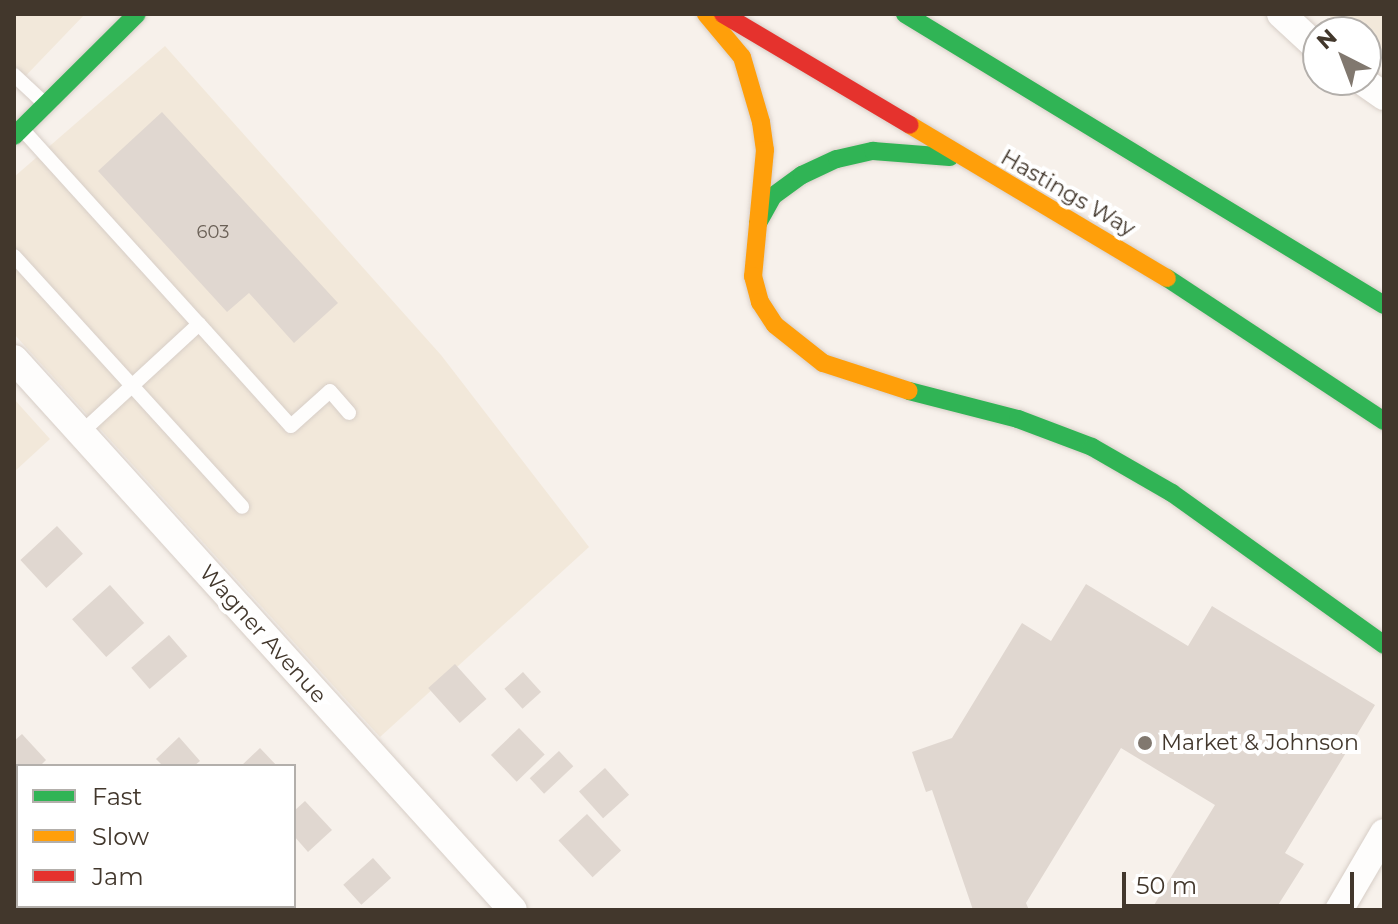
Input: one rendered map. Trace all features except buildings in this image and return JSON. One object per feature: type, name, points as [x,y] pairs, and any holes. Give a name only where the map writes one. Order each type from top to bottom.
[{"type":"main road","points":[[18,132],[137,14]]},
{"type":"main road","points":[[706,14],[742,57],[761,122],[765,150],[753,276],[760,302],[775,325],[823,363],[898,388],[1018,419],[1092,447],[1172,493],[1384,645]]},
{"type":"main road","name":"Hastings Way","points":[[723,14],[1199,297],[1384,421]]},
{"type":"main road","points":[[905,14],[1384,305]]},
{"type":"main road","points":[[758,223],[773,196],[802,175],[837,159],[873,151],[961,158]]},
{"type":"street","points":[[1281,14],[1302,33]]},
{"type":"street","name":"Wagner Avenue","points":[[14,359],[513,910]]},
{"type":"street","points":[[1339,910],[1384,833]]},
{"type":"lane","points":[[14,75],[46,105]]},
{"type":"lane","points":[[18,132],[291,426],[330,391],[349,413]]},
{"type":"lane","points":[[14,256],[242,507]]},
{"type":"lane","points":[[81,433],[199,324]]},
{"type":"shaded area","points":[[14,14],[85,14],[14,88]]},
{"type":"shaded area","points":[[1327,14],[1384,14],[1384,46],[1382,48],[1382,16]]},
{"type":"shaded area","points":[[165,46],[441,355],[589,547],[380,737],[14,334],[14,177]]},
{"type":"shaded area","points":[[14,399],[50,439],[14,472]]},
{"type":"traffic: fast","points":[[14,136],[137,14]]},
{"type":"traffic: fast","points":[[905,14],[1384,305]]},
{"type":"traffic: fast","points":[[758,223],[773,196],[802,175],[837,159],[873,151],[950,157]]},
{"type":"traffic: fast","points":[[1167,278],[1384,421]]},
{"type":"traffic: fast","points":[[909,391],[1018,419],[1092,447],[1172,493],[1384,645]]},
{"type":"traffic: slow","points":[[706,14],[742,57],[761,122],[765,150],[753,276],[760,302],[775,325],[823,363],[909,391]]},
{"type":"traffic: slow","points":[[910,125],[1167,278]]},
{"type":"traffic: jam","points":[[723,14],[910,125]]},
{"type":"place","name":"Market & Johnson","points":[[1145,743]]}]
